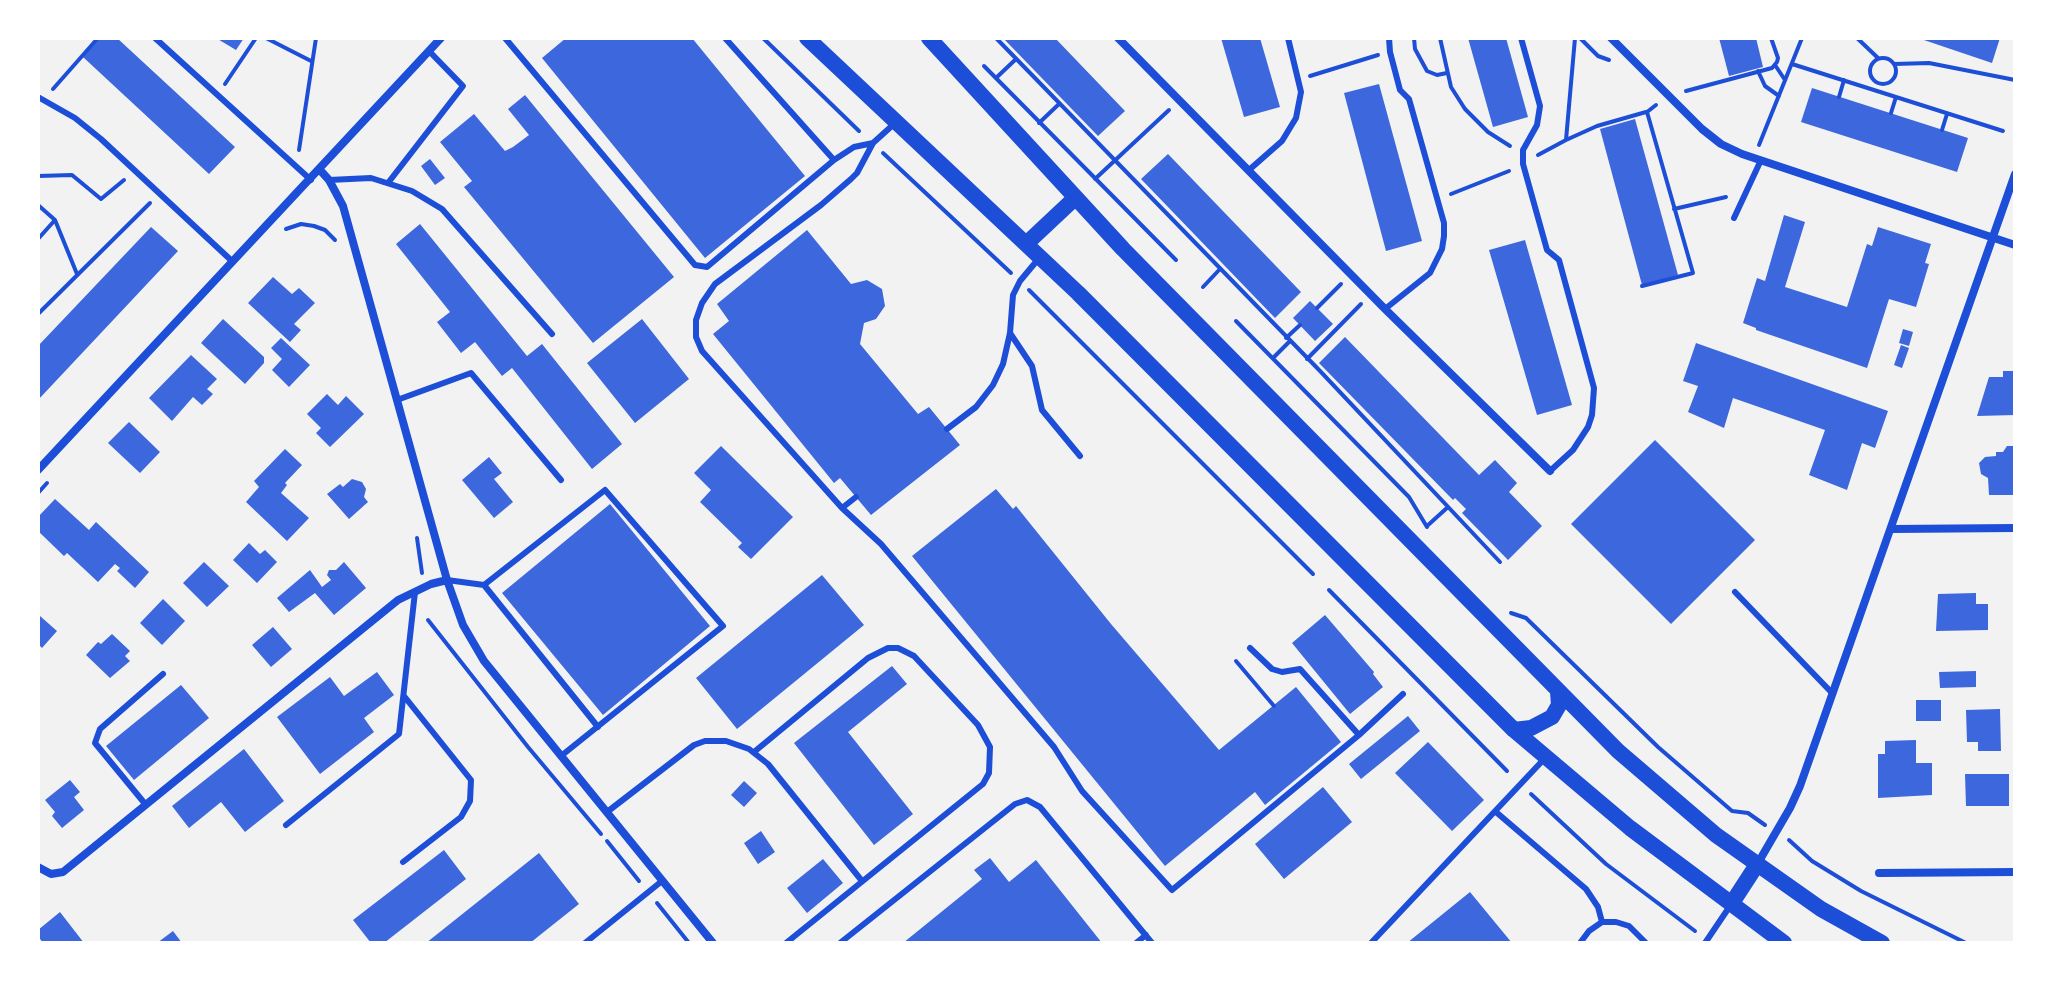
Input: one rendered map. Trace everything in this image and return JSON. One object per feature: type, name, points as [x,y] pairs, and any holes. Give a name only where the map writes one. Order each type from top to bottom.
[{"type":"main road","points":[[807,38],[1168,382],[1514,730],[1630,828],[1784,943]]},
{"type":"main road","points":[[929,38],[1075,198],[1558,692],[1674,801],[1716,835],[1821,909],[1882,943]]},
{"type":"main road","points":[[1026,244],[1075,198]]},
{"type":"main road","points":[[1514,730],[1531,728],[1552,717],[1559,705],[1558,692]]},
{"type":"main road","points":[[1732,903],[1758,863]]},
{"type":"street","points":[[38,470],[441,38]]},
{"type":"street","points":[[1118,38],[1550,471]]},
{"type":"street","points":[[1611,38],[1721,144],[1751,157],[2015,245]]},
{"type":"street","points":[[320,170],[343,206],[447,580],[463,625],[484,661],[713,943]]},
{"type":"street","points":[[1758,863],[1790,808],[1833,694],[2015,174]]},
{"type":"street","points":[[1892,529],[2015,528]]},
{"type":"street","points":[[38,867],[51,874],[63,872],[398,600],[447,580]]},
{"type":"street","points":[[1879,873],[2015,872]]},
{"type":"lane","points":[[155,38],[311,180]]},
{"type":"lane","points":[[505,38],[695,265],[707,267],[834,160],[854,147],[873,143]]},
{"type":"lane","points":[[512,46],[520,38]]},
{"type":"lane","points":[[725,38],[834,160]]},
{"type":"lane","points":[[1249,170],[1282,141],[1300,105],[1300,78],[1288,38]]},
{"type":"lane","points":[[1385,309],[1422,282],[1437,261],[1444,236],[1444,223],[1409,99],[1400,90],[1389,38]]},
{"type":"lane","points":[[1521,38],[1540,106],[1537,125],[1523,150],[1523,164],[1547,250],[1559,260],[1594,388],[1588,427],[1573,450],[1550,471]]},
{"type":"lane","points":[[388,183],[463,86],[429,51]]},
{"type":"lane","points":[[41,98],[75,118],[234,262]]},
{"type":"lane","points":[[896,122],[873,143],[857,173],[821,205],[715,284],[702,303],[696,320],[696,337],[702,351],[842,508],[881,544],[1054,747],[1082,791],[1172,890],[1359,735],[1403,694]]},
{"type":"lane","points":[[1734,218],[1761,160]]},
{"type":"lane","points":[[329,180],[371,178],[412,191],[442,209],[552,334]]},
{"type":"lane","points":[[947,429],[976,407],[993,385],[1003,364],[1010,333],[1013,295],[1020,281],[1040,257]]},
{"type":"lane","points":[[1010,333],[1032,366],[1042,410],[1080,456]]},
{"type":"lane","points":[[397,400],[471,373],[561,480]]},
{"type":"lane","points":[[484,585],[605,490],[723,626],[561,756]]},
{"type":"lane","points":[[842,508],[856,497]]},
{"type":"lane","points":[[447,580],[484,585],[598,727]]},
{"type":"lane","points":[[286,825],[399,734],[419,590]]},
{"type":"lane","points":[[1735,592],[1833,694]]},
{"type":"lane","points":[[754,752],[868,658],[888,648],[898,648],[914,656],[978,725],[990,747],[989,773],[983,784],[786,943]]},
{"type":"lane","points":[[1250,648],[1272,669],[1282,672],[1300,669],[1359,735]]},
{"type":"lane","points":[[146,805],[95,743],[100,729],[163,674]]},
{"type":"lane","points":[[403,695],[471,780],[470,801],[461,817],[403,862]]},
{"type":"lane","points":[[607,812],[694,745],[705,741],[726,741],[754,752],[768,764],[862,881]]},
{"type":"lane","points":[[1371,943],[1546,757]]},
{"type":"lane","points":[[840,943],[1015,804],[1027,800],[1040,807],[1152,943]]},
{"type":"lane","points":[[1496,812],[1586,889],[1598,907],[1602,922]]},
{"type":"lane","points":[[585,943],[662,881]]},
{"type":"lane","points":[[1705,943],[1732,903]]},
{"type":"lane","points":[[1580,943],[1589,931],[1602,922],[1629,926],[1646,943]]},
{"type":"lane","points":[[1136,943],[1146,935]]},
{"type":"path","points":[[41,98],[98,38]]},
{"type":"path","points":[[217,96],[256,38]]},
{"type":"path","points":[[266,38],[311,61]]},
{"type":"path","points":[[305,157],[299,151],[316,38]]},
{"type":"path","points":[[763,38],[861,133]]},
{"type":"path","points":[[996,38],[1500,562]]},
{"type":"path","points":[[1414,38],[1415,49],[1427,71],[1437,75],[1447,73]]},
{"type":"path","points":[[1440,38],[1451,87],[1476,121],[1506,144],[1523,150]]},
{"type":"path","points":[[1566,140],[1575,38]]},
{"type":"path","points":[[1687,91],[1775,65],[1778,58],[1771,38]]},
{"type":"path","points":[[1751,157],[1758,147],[1802,38]]},
{"type":"path","points":[[1857,38],[1878,58],[1890,59],[1894,64],[1895,76],[1890,82],[1879,83],[1870,75],[1869,68],[1878,58]]},
{"type":"path","points":[[1300,78],[1390,52]]},
{"type":"path","points":[[977,58],[1176,260]]},
{"type":"path","points":[[996,78],[1016,59]]},
{"type":"path","points":[[1894,64],[1929,63],[2015,80]]},
{"type":"path","points":[[1792,64],[2003,131]]},
{"type":"path","points":[[1775,65],[1785,80]]},
{"type":"path","points":[[1758,71],[1765,86],[1779,96]]},
{"type":"path","points":[[1839,97],[1844,80]]},
{"type":"path","points":[[1876,91],[1879,83]]},
{"type":"path","points":[[1891,113],[1896,97]]},
{"type":"path","points":[[1437,198],[1476,186],[1566,140],[1597,126],[1647,112],[1657,103]]},
{"type":"path","points":[[1039,123],[1059,104]]},
{"type":"path","points":[[1095,179],[1169,109]]},
{"type":"path","points":[[1642,286],[1693,273],[1647,112]]},
{"type":"path","points":[[1942,130],[1947,114]]},
{"type":"path","points":[[886,155],[1014,276]]},
{"type":"path","points":[[38,176],[72,175],[101,199],[134,171]]},
{"type":"path","points":[[1674,209],[1746,193]]},
{"type":"path","points":[[38,314],[136,214],[159,195]]},
{"type":"path","points":[[38,205],[55,220],[77,274]]},
{"type":"path","points":[[38,239],[55,220]]},
{"type":"path","points":[[278,238],[292,226],[309,225],[331,235],[337,245]]},
{"type":"path","points":[[1203,287],[1220,269]]},
{"type":"path","points":[[1317,308],[1341,284]]},
{"type":"path","points":[[1030,291],[1313,574]]},
{"type":"path","points":[[1307,359],[1361,304]]},
{"type":"path","points":[[1236,321],[1409,497],[1433,537]]},
{"type":"path","points":[[1273,358],[1300,325]]},
{"type":"path","points":[[38,493],[49,481]]},
{"type":"path","points":[[1427,526],[1448,507]]},
{"type":"path","points":[[415,533],[424,615],[689,943]]},
{"type":"path","points":[[1329,590],[1507,771]]},
{"type":"path","points":[[1506,612],[1526,618],[1658,747],[1732,811],[1748,813],[1754,819]]},
{"type":"path","points":[[1236,661],[1274,706]]},
{"type":"path","points":[[1531,794],[1606,864],[1684,925]]},
{"type":"path","points":[[1795,843],[1812,861],[1861,891],[1966,943]]},
{"type":"building","points":[[100,38],[117,38],[235,147],[209,174],[83,57]]},
{"type":"building","points":[[216,38],[244,38],[236,50]]},
{"type":"building","points":[[566,38],[692,38],[805,176],[705,258],[542,58]]},
{"type":"building","points":[[1003,38],[1055,38],[1125,111],[1098,136]]},
{"type":"building","points":[[1221,38],[1260,38],[1280,107],[1244,117]]},
{"type":"building","points":[[1468,38],[1506,38],[1528,117],[1493,127]]},
{"type":"building","points":[[1719,38],[1756,38],[1763,67],[1729,76]]},
{"type":"building","points":[[1918,38],[2000,38],[1992,63]]},
{"type":"building","points":[[1379,84],[1422,241],[1386,251],[1344,93]]},
{"type":"building","points":[[1812,88],[1968,138],[1957,172],[1801,122]]},
{"type":"building","points":[[525,95],[674,277],[593,343],[464,187],[472,181],[440,142],[474,114],[505,151],[513,147],[529,135],[508,109]]},
{"type":"building","points":[[1635,119],[1678,275],[1642,285],[1600,129]]},
{"type":"building","points":[[1168,154],[1301,292],[1275,318],[1141,179]]},
{"type":"building","points":[[430,159],[445,178],[435,185],[421,166]]},
{"type":"building","points":[[1784,215],[1805,222],[1785,287],[1847,307],[1867,244],[1872,246],[1878,227],[1931,244],[1925,263],[1929,264],[1916,307],[1889,299],[1867,368],[1743,323],[1757,278],[1765,281]]},
{"type":"building","points":[[420,224],[527,356],[542,344],[622,444],[592,469],[512,368],[502,376],[475,342],[461,353],[437,322],[450,312],[396,244]]},
{"type":"building","points":[[151,227],[178,251],[38,400],[38,346]]},
{"type":"building","points":[[807,230],[851,284],[867,280],[882,289],[885,306],[876,319],[864,323],[860,344],[918,414],[929,407],[960,445],[871,515],[840,478],[834,483],[713,334],[729,321],[717,304]]},
{"type":"building","points":[[1525,240],[1572,405],[1537,415],[1489,250]]},
{"type":"building","points":[[273,277],[292,294],[299,288],[315,303],[294,324],[301,330],[290,342],[248,303]]},
{"type":"building","points":[[1310,301],[1333,324],[1315,341],[1293,318]]},
{"type":"building","points":[[223,319],[264,357],[264,363],[245,384],[201,343]]},
{"type":"building","points":[[642,319],[689,379],[635,423],[587,363]]},
{"type":"building","points":[[1903,329],[1913,332],[1909,346],[1899,343]]},
{"type":"building","points":[[1345,337],[1479,475],[1495,460],[1517,483],[1509,492],[1542,526],[1508,560],[1462,513],[1466,509],[1455,498],[1453,500],[1319,363]]},
{"type":"building","points":[[281,338],[310,365],[289,387],[272,370],[282,359],[271,348]]},
{"type":"building","points":[[1696,343],[1888,411],[1875,448],[1862,443],[1847,490],[1809,475],[1825,430],[1733,398],[1724,428],[1688,412],[1698,386],[1683,381]]},
{"type":"building","points":[[1901,345],[1909,348],[1902,368],[1894,365]]},
{"type":"building","points":[[191,355],[217,379],[207,389],[213,394],[202,405],[193,397],[172,421],[149,398]]},
{"type":"building","points":[[2003,371],[2015,371],[2015,415],[1977,416],[1989,377],[2003,377]]},
{"type":"building","points":[[327,394],[338,405],[346,396],[364,414],[330,447],[316,433],[321,428],[307,414]]},
{"type":"building","points":[[129,422],[160,452],[140,473],[108,443]]},
{"type":"building","points":[[1655,440],[1755,540],[1671,624],[1571,524]]},
{"type":"building","points":[[721,446],[793,517],[751,559],[738,547],[742,543],[700,502],[711,490],[694,473]]},
{"type":"building","points":[[2007,446],[2015,446],[2015,495],[1989,495],[1988,478],[1981,474],[1979,463],[1985,457],[2003,452]]},
{"type":"building","points":[[285,449],[302,465],[285,483],[287,485],[281,493],[309,518],[287,541],[246,502],[259,487],[254,481]]},
{"type":"building","points":[[489,457],[502,473],[494,479],[513,502],[494,518],[462,480]]},
{"type":"building","points":[[352,479],[362,482],[368,502],[349,519],[327,494]]},
{"type":"building","points":[[996,489],[1013,509],[1016,506],[1111,624],[1219,750],[1296,687],[1341,742],[1265,805],[1255,792],[1165,866],[912,556]]},
{"type":"building","points":[[55,499],[89,530],[96,522],[149,572],[135,588],[117,571],[120,568],[115,564],[98,582],[38,531],[38,517]]},
{"type":"building","points":[[610,504],[710,626],[603,715],[502,593]]},
{"type":"building","points":[[249,543],[260,554],[265,550],[277,562],[257,583],[233,560]]},
{"type":"building","points":[[204,562],[229,586],[207,607],[183,583]]},
{"type":"building","points":[[344,562],[366,588],[334,615],[315,593],[289,612],[277,598],[310,570],[322,587],[331,580],[327,575],[329,570],[336,570]]},
{"type":"building","points":[[822,575],[864,625],[737,729],[696,678]]},
{"type":"building","points":[[1976,593],[1976,604],[1988,604],[1988,630],[1936,631],[1938,594]]},
{"type":"building","points":[[163,599],[185,621],[162,645],[140,623]]},
{"type":"building","points":[[1325,615],[1374,672],[1383,687],[1350,714],[1292,643]]},
{"type":"building","points":[[40,616],[57,631],[42,648],[38,644]]},
{"type":"building","points":[[273,627],[292,649],[271,667],[252,645]]},
{"type":"building","points":[[112,634],[130,651],[125,656],[130,661],[110,678],[86,655],[98,642],[101,644]]},
{"type":"building","points":[[892,666],[907,684],[848,732],[913,814],[874,845],[794,743]]},
{"type":"building","points":[[1976,671],[1976,687],[1940,688],[1939,672]]},
{"type":"building","points":[[377,672],[394,695],[364,718],[374,732],[320,774],[277,717],[330,677],[344,696]]},
{"type":"building","points":[[181,685],[209,718],[134,780],[106,746]]},
{"type":"building","points":[[1916,700],[1941,700],[1941,721],[1916,721]]},
{"type":"building","points":[[2000,709],[2001,751],[1978,751],[1978,742],[1967,742],[1966,710]]},
{"type":"building","points":[[1408,716],[1420,731],[1361,779],[1349,764]]},
{"type":"building","points":[[1916,740],[1916,763],[1932,763],[1932,795],[1878,798],[1878,754],[1885,754],[1885,741]]},
{"type":"building","points":[[1428,742],[1484,800],[1452,831],[1395,773]]},
{"type":"building","points":[[244,749],[284,801],[245,832],[221,802],[189,828],[172,806]]},
{"type":"building","points":[[1965,774],[2009,774],[2009,806],[1966,806]]},
{"type":"building","points":[[70,780],[80,792],[74,797],[84,810],[62,828],[45,800]]},
{"type":"building","points":[[744,781],[757,793],[744,807],[731,795]]},
{"type":"building","points":[[1323,787],[1352,822],[1284,879],[1255,844]]},
{"type":"building","points":[[761,831],[775,852],[758,864],[744,843]]},
{"type":"building","points":[[444,850],[466,879],[384,943],[371,943],[353,920]]},
{"type":"building","points":[[539,853],[579,904],[530,943],[426,943]]},
{"type":"building","points":[[990,858],[1009,882],[1036,860],[1102,943],[903,943],[982,879],[974,870]]},
{"type":"building","points":[[823,859],[843,883],[807,913],[787,888]]},
{"type":"building","points":[[1470,892],[1512,943],[1407,943]]},
{"type":"building","points":[[60,912],[84,943],[43,943],[38,930]]},
{"type":"building","points":[[173,931],[182,943],[157,943]]}]
